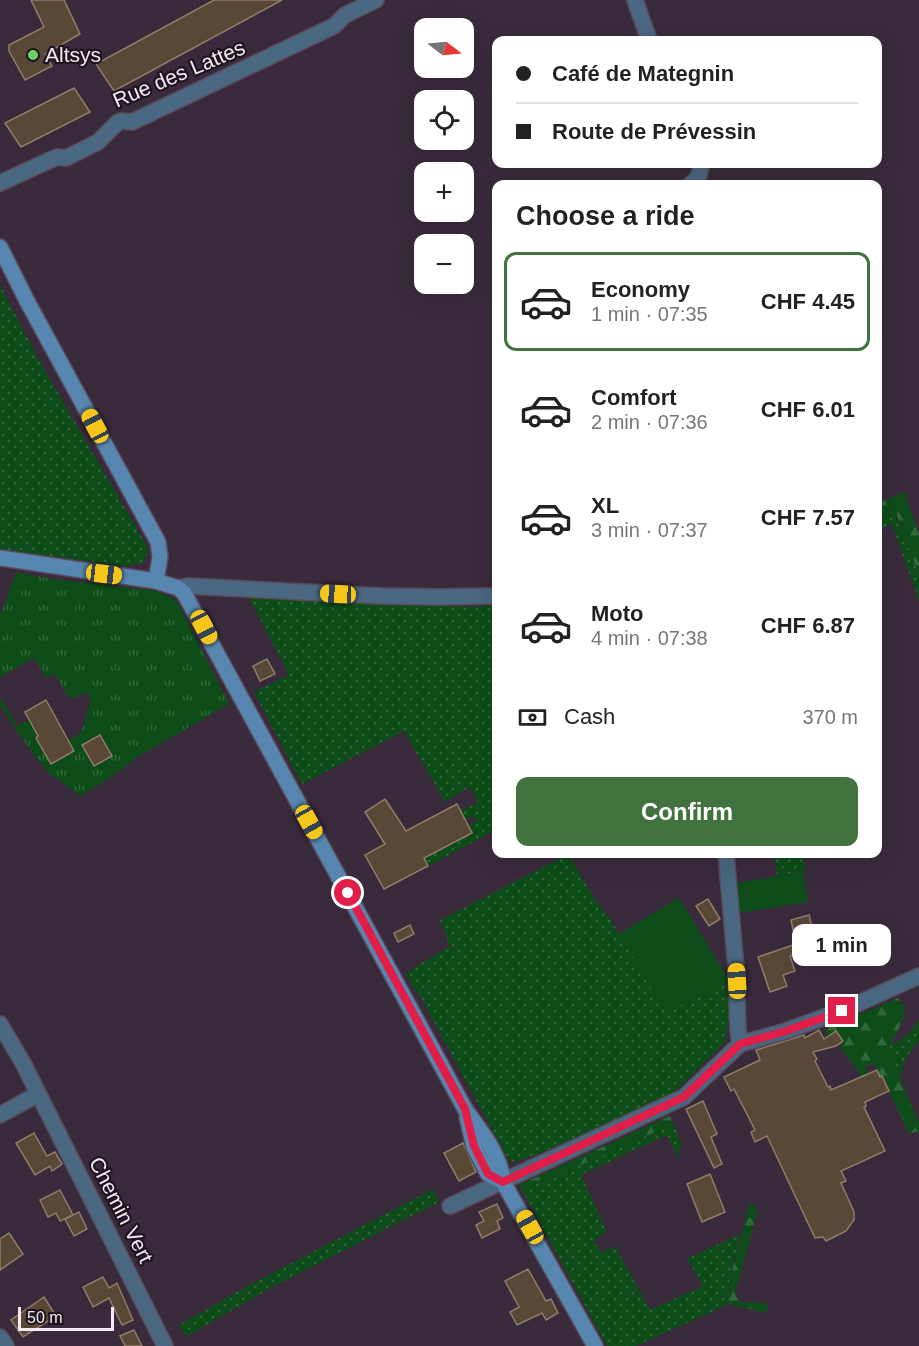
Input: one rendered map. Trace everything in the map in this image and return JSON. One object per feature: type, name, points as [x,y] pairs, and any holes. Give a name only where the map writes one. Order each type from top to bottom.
[{"type":"main road","points":[[0,246],[158,542],[160,557],[156,581]]},
{"type":"main road","points":[[0,558],[156,581],[178,588],[190,601],[465,1109],[474,1146],[488,1174],[503,1182],[595,1346]]},
{"type":"street","name":"Rue des Lattes","points":[[0,183],[57,157],[66,158],[98,142],[118,123],[132,122],[264,60],[334,26],[345,15],[376,0]]},
{"type":"street","points":[[635,0],[648,36]]},
{"type":"street","points":[[178,588],[188,586],[425,597],[492,596]]},
{"type":"street","points":[[726,858],[734,925],[740,1044]]},
{"type":"street","points":[[450,1206],[684,1097],[740,1044],[842,1011],[919,976]]},
{"type":"street","name":"Chemin Vert","points":[[0,1024],[38,1094],[165,1346]]},
{"type":"street","points":[[0,1114],[38,1094]]},
{"type":"street","points":[[0,1337],[6,1346]]},
{"type":"green space","points":[[0,285],[40,362],[148,548],[142,564],[122,566],[0,549]]},
{"type":"green space","points":[[904,492],[919,534],[919,575],[895,510],[882,515],[882,501]]},
{"type":"green space","points":[[894,509],[919,575],[919,602],[892,524],[882,528],[882,515]]},
{"type":"green space","points":[[16,572],[47,578],[157,591],[173,599],[178,603],[229,704],[139,756],[80,796],[48,772],[0,706],[0,697],[17,726],[29,720],[51,764],[74,751],[68,740],[81,733],[91,700],[87,692],[70,699],[55,674],[46,678],[34,658],[0,677],[0,616]]},
{"type":"green space","points":[[248,596],[470,607],[492,605],[492,832],[428,866],[424,858],[472,833],[468,826],[476,821],[473,816],[465,820],[460,811],[478,802],[469,787],[445,802],[404,731],[302,784],[254,692],[289,675]]},
{"type":"green space","points":[[561,858],[571,859],[598,904],[611,920],[666,1012],[730,982],[729,1019],[725,1042],[678,1089],[654,1104],[531,1157],[509,1161],[406,973],[450,946],[440,920]]},
{"type":"green space","points":[[775,858],[804,858],[806,871],[777,876]]},
{"type":"green space","points":[[803,872],[808,902],[738,913],[736,883]]},
{"type":"green space","points":[[679,898],[730,982],[666,1012],[619,934]]},
{"type":"green space","points":[[898,998],[905,1007],[904,1017],[891,1045],[887,1048],[919,1123],[919,1131],[909,1134],[883,1077],[880,1077],[873,1063],[865,1066],[870,1078],[862,1077],[838,1044],[843,1041],[836,1031],[827,1037],[825,1029]]},
{"type":"green space","points":[[919,1019],[919,1040],[903,1066],[901,1080],[887,1048],[909,1033]]},
{"type":"green space","points":[[670,1116],[681,1143],[678,1158],[667,1135],[581,1175],[607,1232],[594,1240],[601,1253],[615,1246],[650,1310],[703,1286],[687,1259],[740,1234],[728,1286],[729,1304],[636,1346],[607,1346],[519,1185]]},
{"type":"green space","points":[[670,1116],[673,1124],[522,1191],[519,1185]]},
{"type":"green space","points":[[433,1189],[439,1202],[272,1287],[186,1337],[179,1325],[246,1287]]},
{"type":"green space","points":[[750,1202],[758,1209],[735,1294],[740,1302],[768,1304],[766,1313],[729,1304],[728,1286]]},
{"type":"building","points":[[31,0],[64,0],[80,34],[45,54],[52,66],[25,80],[9,51],[9,45],[44,27]]},
{"type":"building","points":[[214,0],[282,0],[114,91],[96,64]]},
{"type":"building","points":[[74,88],[90,112],[21,147],[5,123]]},
{"type":"building","points":[[267,659],[275,674],[260,681],[253,666]]},
{"type":"building","points":[[46,700],[74,751],[51,764],[25,712]]},
{"type":"building","points":[[100,735],[112,756],[94,766],[82,745]]},
{"type":"building","points":[[385,799],[406,831],[457,804],[472,833],[424,858],[428,866],[384,889],[365,855],[385,844],[365,812]]},
{"type":"building","points":[[708,899],[720,919],[709,926],[696,906]]},
{"type":"building","points":[[809,915],[815,948],[790,956],[795,971],[783,975],[787,986],[770,992],[758,957],[796,944],[791,920]]},
{"type":"building","points":[[410,925],[414,934],[398,942],[394,933]]},
{"type":"building","points":[[819,1030],[824,1039],[836,1031],[843,1041],[836,1046],[813,1052],[817,1059],[815,1061],[831,1090],[877,1070],[889,1091],[865,1102],[864,1107],[885,1151],[841,1171],[846,1181],[841,1183],[854,1212],[854,1220],[846,1231],[826,1241],[823,1237],[815,1238],[767,1136],[755,1142],[751,1132],[755,1130],[734,1089],[731,1091],[724,1077],[760,1060],[756,1050],[804,1035],[805,1038]]},
{"type":"building","points":[[703,1101],[717,1134],[711,1137],[722,1164],[714,1168],[686,1109]]},
{"type":"building","points":[[34,1133],[47,1156],[55,1152],[62,1164],[52,1171],[50,1166],[35,1175],[16,1143]]},
{"type":"building","points":[[463,1143],[476,1172],[459,1181],[444,1153]]},
{"type":"building","points":[[710,1174],[725,1212],[702,1222],[687,1184]]},
{"type":"building","points":[[60,1190],[73,1215],[60,1221],[56,1213],[48,1217],[40,1200]]},
{"type":"building","points":[[497,1204],[503,1218],[497,1221],[500,1229],[482,1238],[476,1225],[484,1221],[479,1212]]},
{"type":"building","points":[[79,1212],[87,1229],[74,1236],[65,1219]]},
{"type":"building","points":[[9,1233],[23,1254],[0,1270],[0,1239]]},
{"type":"building","points":[[528,1269],[546,1301],[551,1299],[558,1313],[546,1320],[542,1313],[517,1325],[510,1312],[519,1307],[505,1281]]},
{"type":"building","points":[[103,1277],[109,1288],[117,1283],[133,1320],[122,1325],[109,1298],[93,1307],[83,1287]]},
{"type":"building","points":[[44,1297],[56,1316],[23,1337],[11,1320]]},
{"type":"building","points":[[134,1330],[142,1346],[125,1346],[120,1336]]},
{"type":"place","name":"Altsys","points":[[33,55]]},
{"type":"route","points":[[348,893],[465,1109],[474,1146],[488,1174],[503,1182],[684,1097],[740,1044],[842,1011]]}]
